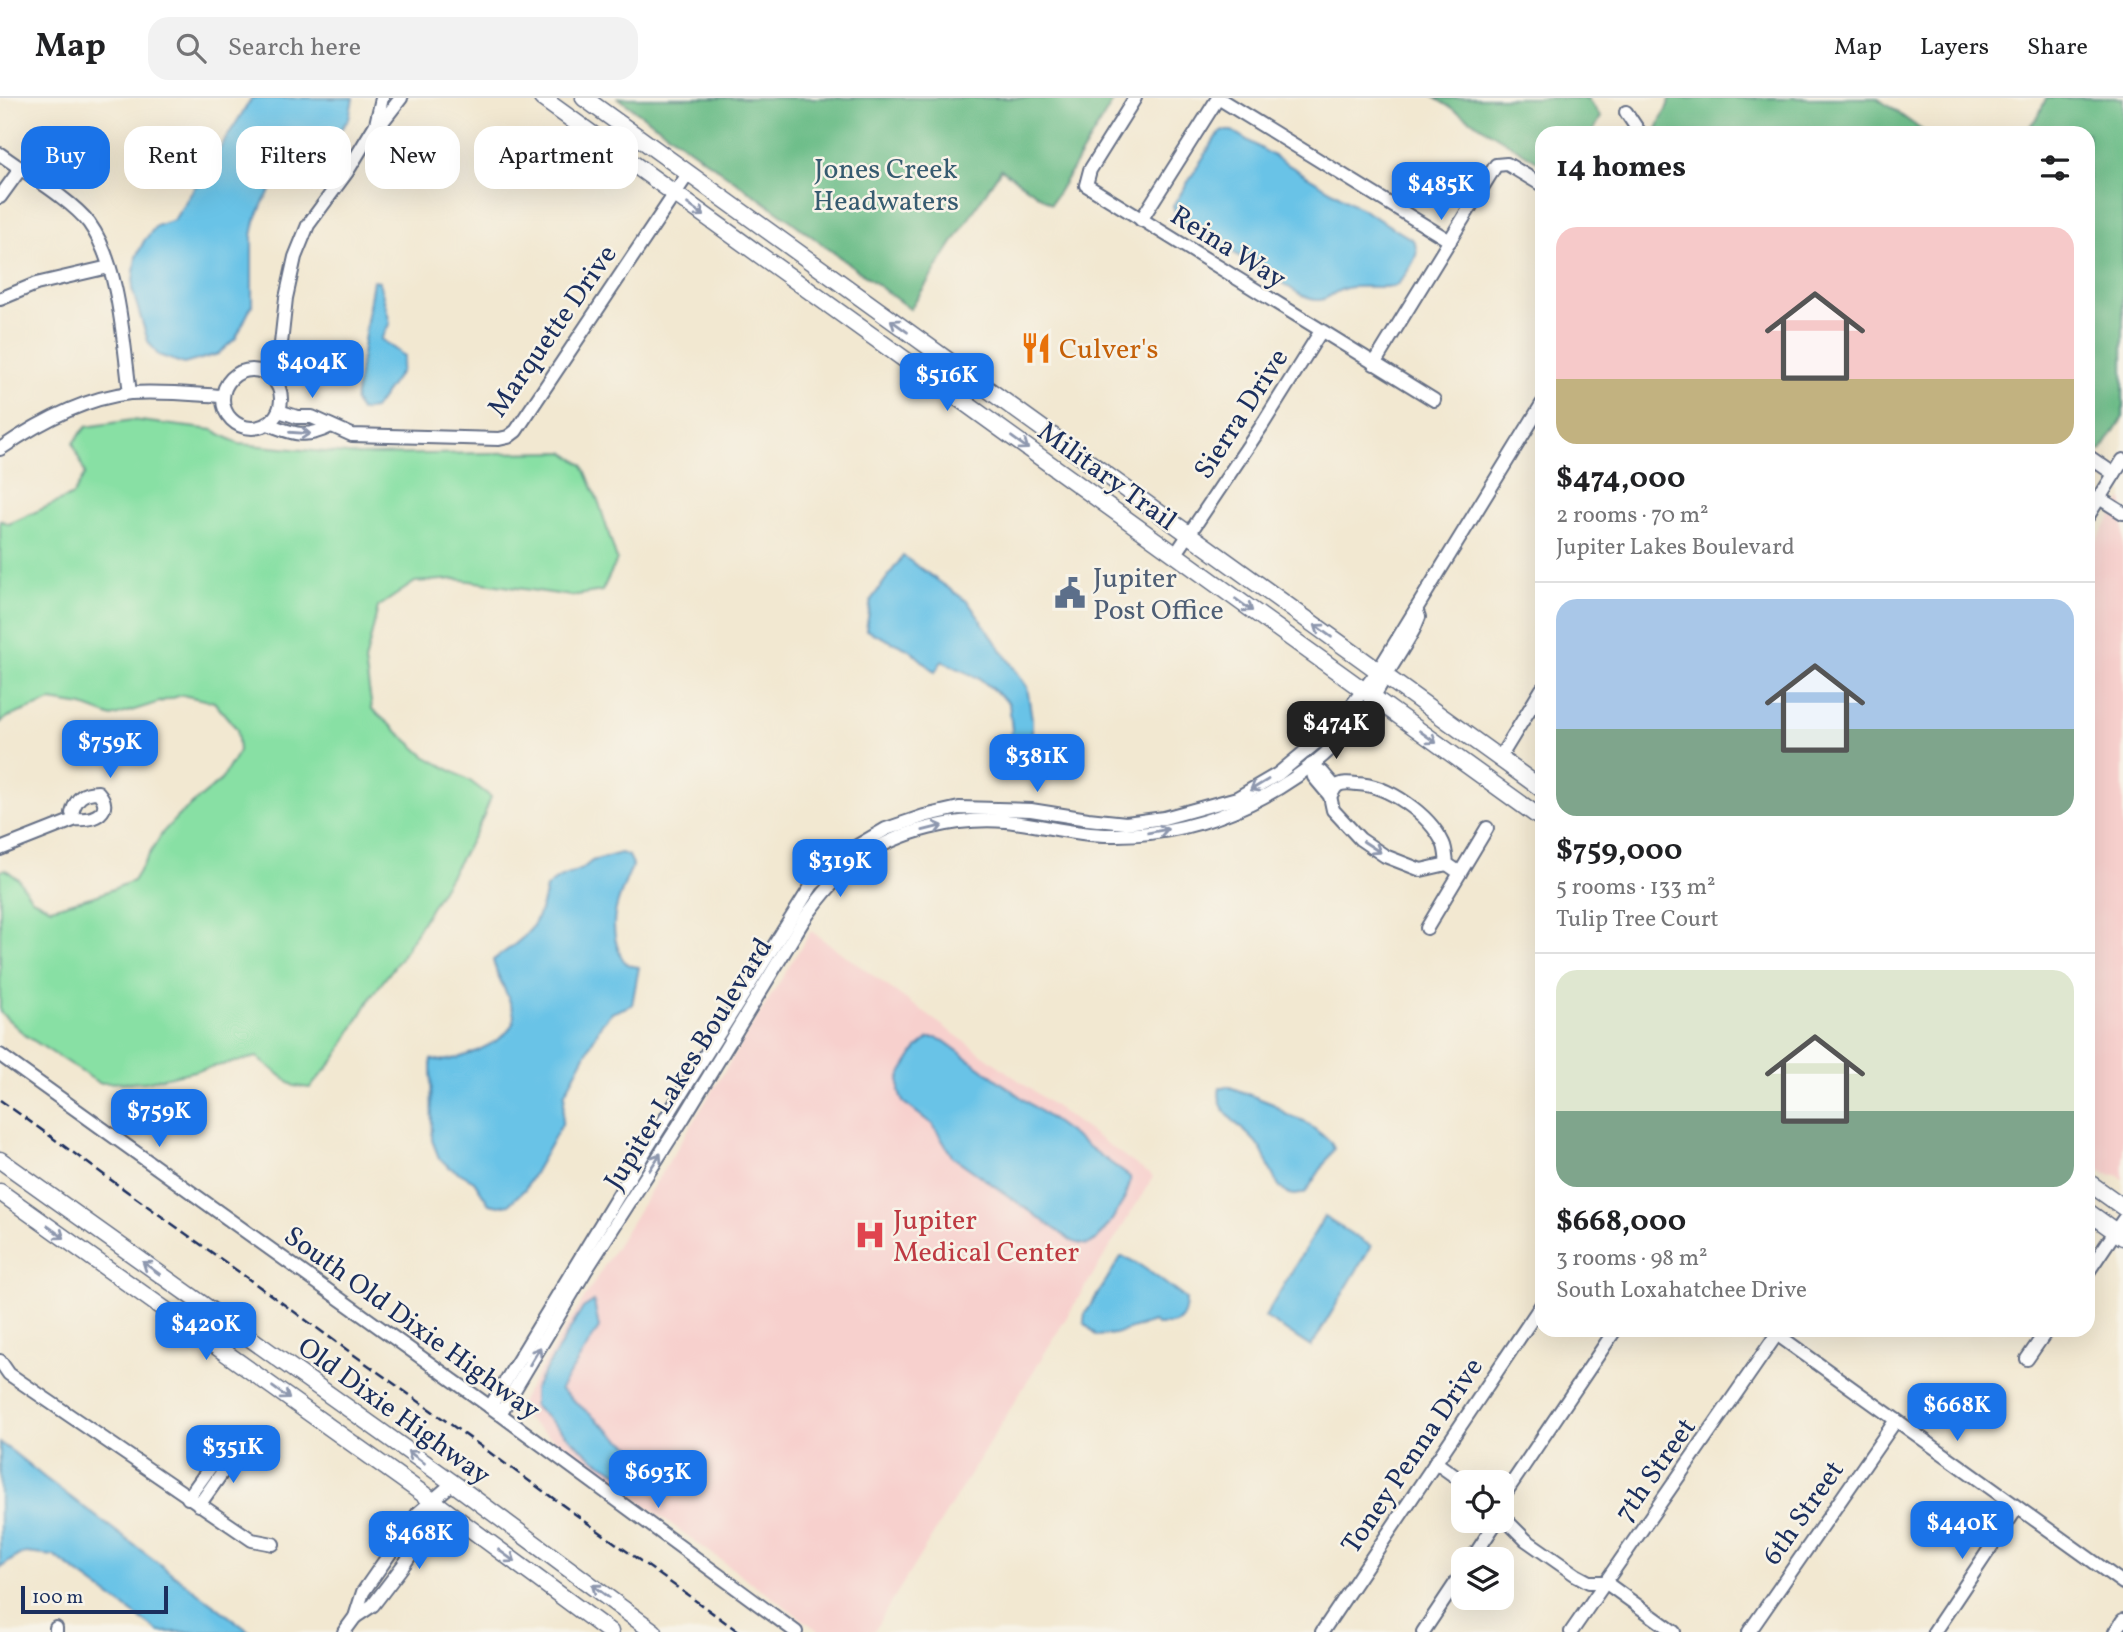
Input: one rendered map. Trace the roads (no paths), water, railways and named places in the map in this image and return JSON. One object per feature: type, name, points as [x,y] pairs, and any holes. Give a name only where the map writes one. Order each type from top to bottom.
[{"type":"main road","name":"Military Trail","points":[[542,98],[1535,814]]},
{"type":"main road","name":"Military Trail","points":[[584,98],[1535,784]]},
{"type":"main road","name":"Old Dixie Highway","points":[[0,1160],[453,1482],[654,1632]]},
{"type":"main road","points":[[2095,1187],[2123,1208]]},
{"type":"main road","name":"Old Dixie Highway","points":[[0,1192],[433,1501],[610,1632]]},
{"type":"main road","points":[[2095,1216],[2120,1230]]},
{"type":"street","points":[[272,376],[279,362],[286,298],[295,257],[308,225],[347,172],[376,124],[382,98]]},
{"type":"street","points":[[376,124],[383,121],[401,98]]},
{"type":"street","name":"Reina Way","points":[[1135,98],[1090,170],[1086,186],[1434,400]]},
{"type":"street","points":[[1142,220],[1218,98],[1450,241]]},
{"type":"street","points":[[1626,112],[1635,126]]},
{"type":"street","points":[[0,154],[75,209],[89,223],[109,267],[122,332],[130,393]]},
{"type":"street","points":[[1374,364],[1496,165],[1507,164],[1535,181]]},
{"type":"street","points":[[0,197],[20,169]]},
{"type":"street","name":"Marquette Drive","points":[[279,411],[297,417],[312,417],[352,435],[499,439],[508,437],[516,431],[688,174]]},
{"type":"street","points":[[0,299],[36,284],[109,267]]},
{"type":"street","name":"Sierra Drive","points":[[1175,555],[1261,427],[1321,331]]},
{"type":"street","points":[[254,369],[272,376],[281,391],[279,411],[268,424],[251,428],[234,422],[223,405],[223,396],[230,380],[245,370],[254,369]]},
{"type":"street","points":[[0,449],[27,430],[105,398],[130,393],[223,396]]},
{"type":"street","name":"Jupiter Lakes Boulevard","points":[[495,1411],[644,1153],[812,885],[852,849],[886,829],[925,816],[960,808],[1031,810],[1087,820],[1126,822],[1164,818],[1237,798],[1278,774],[1335,727],[1368,693],[1382,673],[1416,608],[1535,415]]},
{"type":"street","name":"Marquette Drive","points":[[268,424],[304,435],[317,433],[331,426]]},
{"type":"street","points":[[2095,505],[2123,460]]},
{"type":"street","points":[[2095,461],[2114,474]]},
{"type":"street","points":[[2099,498],[2123,513]]},
{"type":"street","name":"Jupiter Lakes Boulevard","points":[[495,1411],[691,1106],[803,921],[822,893],[859,859],[898,837],[931,828],[982,820],[1115,835],[1181,827],[1240,810],[1311,765],[1359,719],[1368,693]]},
{"type":"street","points":[[1499,759],[1535,701]]},
{"type":"street","points":[[1311,765],[1322,772],[1333,792],[1333,810],[1360,839],[1385,856],[1421,870],[1447,864]]},
{"type":"street","points":[[1333,792],[1343,783],[1361,784],[1383,789],[1407,802],[1444,844],[1447,864],[1460,873]]},
{"type":"street","points":[[0,849],[76,819]]},
{"type":"street","points":[[1427,928],[1486,828]]},
{"type":"street","name":"South Old Dixie Highway","points":[[0,1055],[495,1411],[796,1632]]},
{"type":"street","points":[[2095,1263],[2120,1230]]},
{"type":"street","name":"Toney Penna Drive","points":[[1322,1632],[1535,1314]]},
{"type":"street","points":[[1514,1480],[1610,1337]]},
{"type":"street","name":"7th Street","points":[[1570,1632],[1771,1337]]},
{"type":"street","points":[[1781,1337],[2123,1583]]},
{"type":"street","points":[[2027,1359],[2042,1337]]},
{"type":"street","points":[[0,1361],[9,1374],[193,1501],[252,1540],[273,1544]]},
{"type":"street","name":"6th Street","points":[[1749,1632],[1896,1420]]},
{"type":"street","points":[[193,1501],[236,1442]]},
{"type":"street","points":[[1435,1462],[1451,1473]]},
{"type":"street","points":[[344,1632],[355,1617],[363,1592],[418,1513],[453,1482]]},
{"type":"street","points":[[1934,1632],[2017,1508]]},
{"type":"street","points":[[1514,1528],[1576,1575],[1589,1582],[1605,1582],[1674,1632]]},
{"type":"street","points":[[1423,1632],[1451,1590]]},
{"type":"street","points":[[2115,1632],[2123,1620]]},
{"type":"water","points":[[252,98],[353,98],[349,119],[343,126],[236,126],[236,189],[271,189],[255,221],[252,236],[252,305],[236,338],[218,354],[184,364],[158,355],[148,341],[132,289],[136,257],[156,226],[174,220],[194,189],[222,189],[222,145]]},
{"type":"water","points":[[1222,131],[1232,131],[1413,240],[1416,255],[1400,281],[1392,287],[1351,287],[1323,299],[1310,299],[1177,217],[1173,206]]},
{"type":"water","points":[[373,280],[379,281],[390,323],[381,339],[404,356],[401,371],[374,409],[360,411],[355,401]]},
{"type":"water","points":[[903,556],[968,602],[1027,687],[1032,719],[1032,757],[1028,775],[997,772],[1012,730],[1009,703],[979,678],[942,661],[935,672],[910,650],[866,630],[871,600]]},
{"type":"water","points":[[621,853],[629,856],[633,864],[617,906],[614,928],[622,958],[626,963],[639,967],[632,1005],[611,1013],[602,1023],[565,1093],[562,1124],[525,1189],[509,1204],[489,1204],[474,1181],[439,1158],[432,1140],[431,1059],[446,1060],[466,1055],[488,1046],[506,1033],[512,1025],[513,1011],[493,960],[529,931],[539,914],[546,888],[557,879],[582,869],[592,861]]},
{"type":"water","points":[[929,1038],[944,1041],[1130,1177],[1122,1203],[1109,1225],[1095,1240],[1085,1245],[1072,1241],[952,1156],[933,1125],[903,1102],[899,1092],[902,1072],[917,1048]]},
{"type":"water","points":[[1227,1086],[1273,1104],[1287,1115],[1304,1121],[1331,1142],[1334,1149],[1306,1192],[1296,1195],[1281,1188],[1258,1145],[1226,1113],[1219,1097],[1220,1088]]},
{"type":"water","points":[[1324,1217],[1371,1246],[1311,1347],[1265,1317]]},
{"type":"water","points":[[1121,1257],[1144,1268],[1186,1299],[1184,1313],[1179,1321],[1164,1325],[1156,1325],[1154,1322],[1115,1334],[1097,1336],[1084,1323],[1085,1314]]},
{"type":"water","points":[[594,1301],[599,1328],[560,1389],[616,1436],[649,1459],[642,1468],[625,1477],[591,1457],[534,1406],[534,1389],[583,1308]]},
{"type":"water","points":[[0,1443],[250,1632],[159,1632],[54,1556],[26,1553],[0,1568]]},
{"type":"railway","points":[[0,1100],[739,1632]]},
{"type":"place","name":"Culver's","points":[[1036,348]]},
{"type":"place","name":"Jupiter Post Office","points":[[1070,593]]},
{"type":"place","name":"Jupiter Medical Center","points":[[870,1235]]},
{"type":"park label","name":"Jones Creek Headwaters","points":[[886,184]]}]
